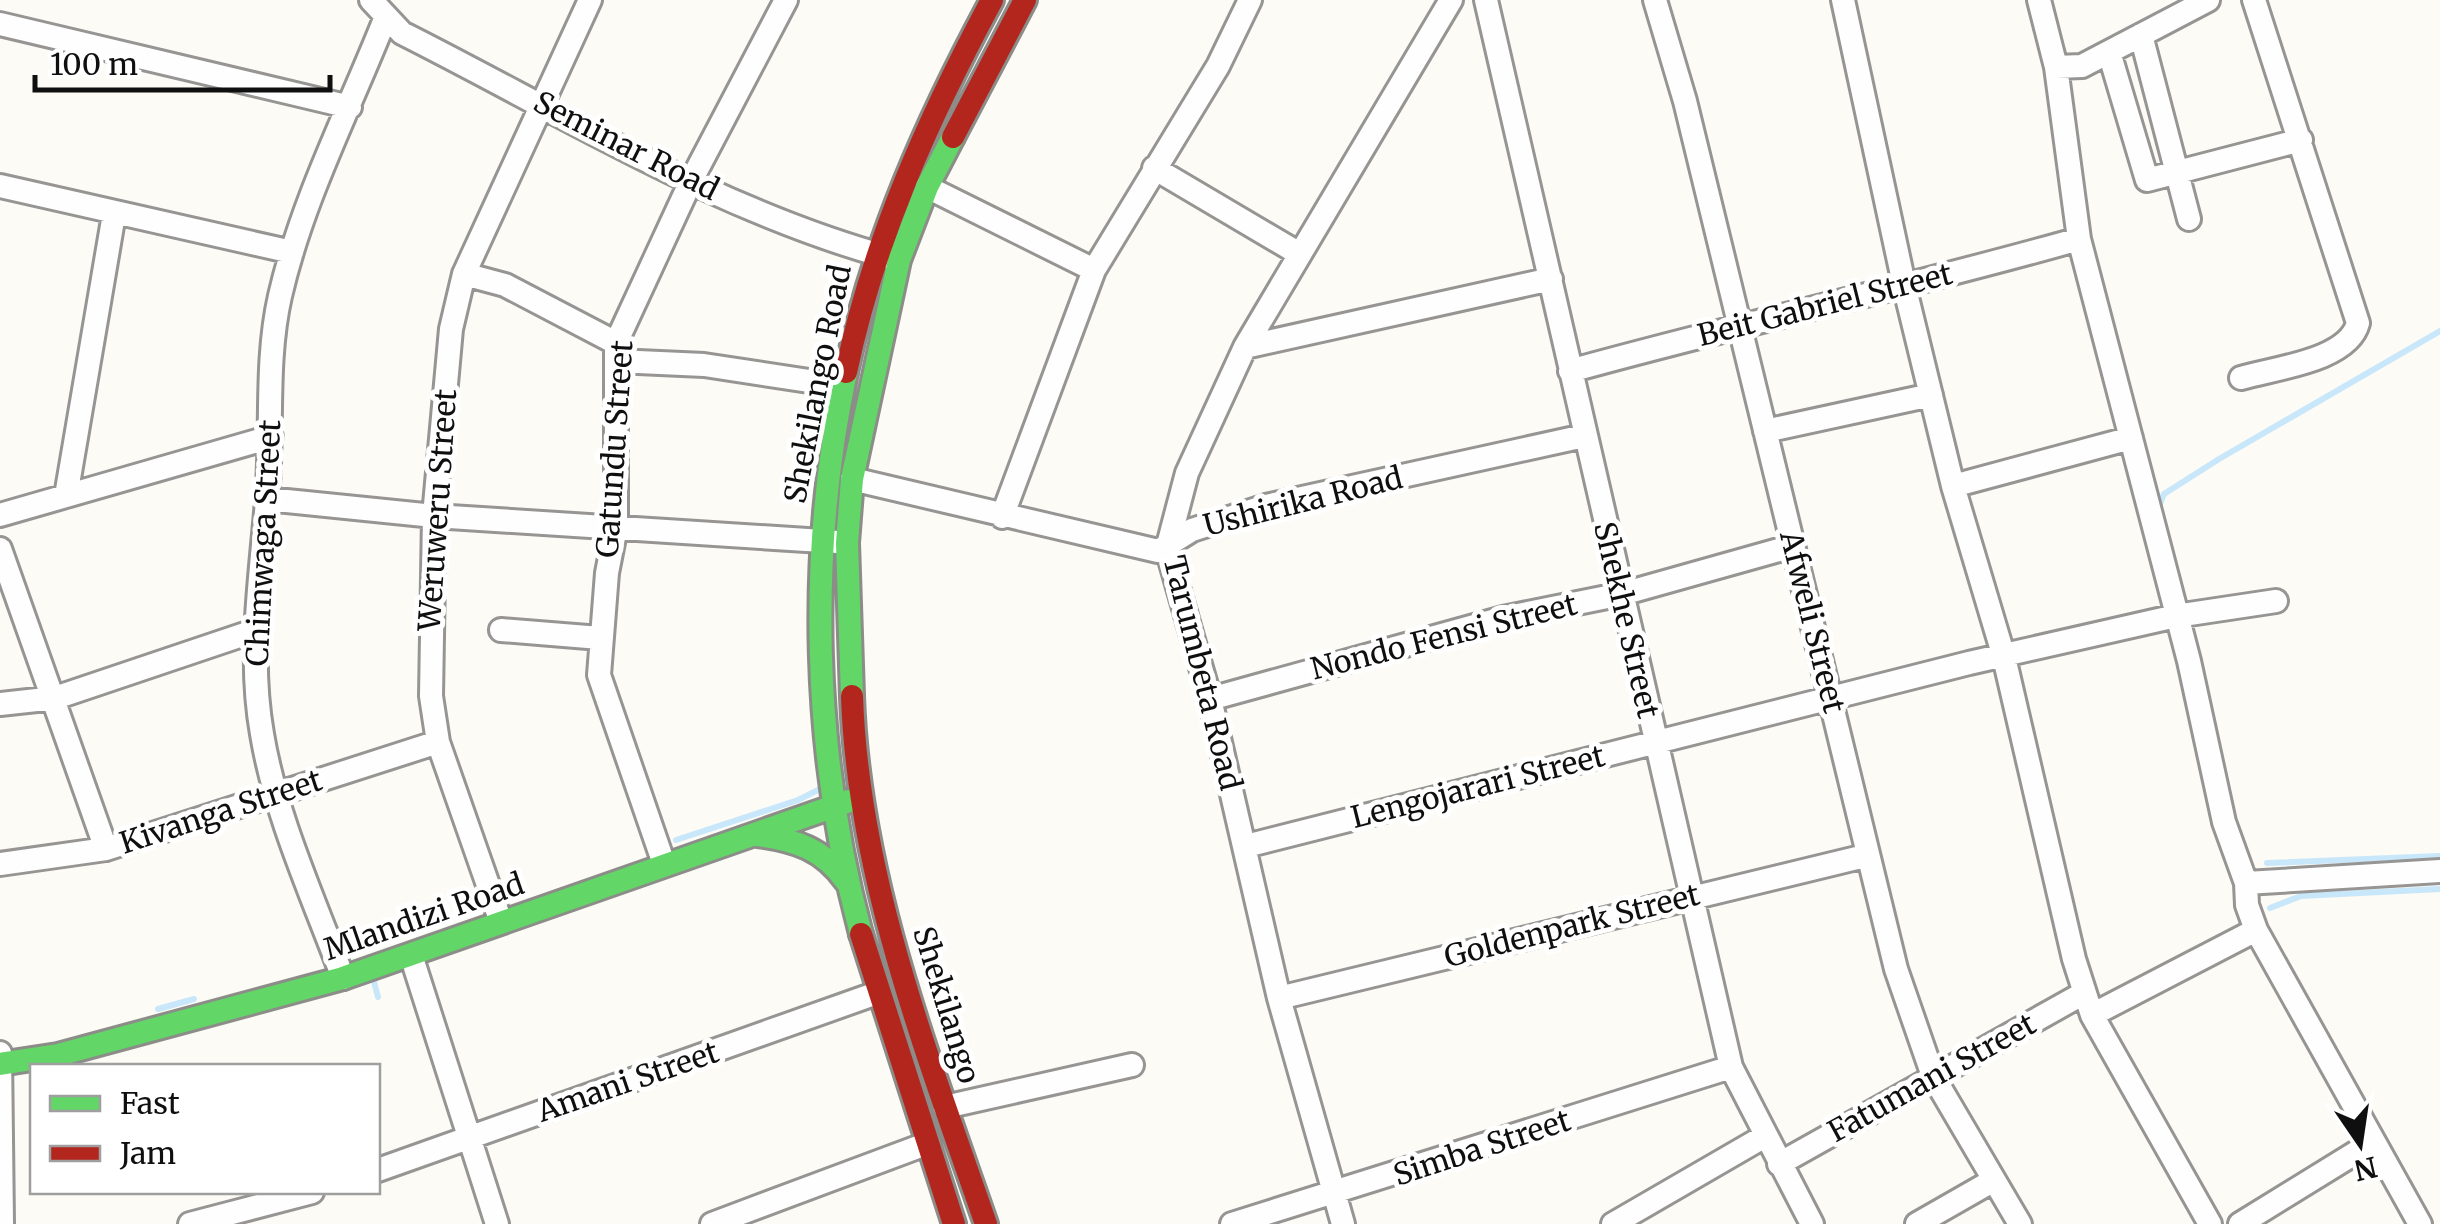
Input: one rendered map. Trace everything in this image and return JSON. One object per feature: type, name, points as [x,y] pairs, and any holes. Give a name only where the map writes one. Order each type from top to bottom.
[{"type":"main road","name":"Shekilango Road","points":[[832,805],[821,540],[826,470],[842,386],[874,253],[928,120],[992,0]]},
{"type":"main road","name":"Shekilango Road","points":[[861,799],[853,728],[847,543],[852,479],[899,260],[927,187],[1025,0]]},
{"type":"main road","points":[[751,835],[805,790],[826,730]]},
{"type":"main road","name":"Mlandizi Road","points":[[0,1058],[58,1055],[343,978],[832,805],[861,799]]},
{"type":"main road","name":"Shekilango","points":[[861,799],[901,966],[986,1224]]},
{"type":"main road","name":"Shekilango","points":[[832,805],[877,993],[954,1224]]},
{"type":"main road","points":[[751,835],[800,840],[823,852],[849,885]]},
{"type":"street","name":"Weruweru Street","points":[[501,922],[438,742],[428,660],[434,516],[451,329],[464,274],[590,0]]},
{"type":"street","name":"Gatundu Street","points":[[664,864],[598,675],[616,528],[616,352],[690,180],[786,0]]},
{"type":"street","points":[[1002,517],[1094,270],[1218,66],[1250,0]]},
{"type":"street","name":"Tarumbeta Road","points":[[1343,1224],[1279,998],[1210,699],[1167,549],[1187,473],[1244,347],[1451,0]]},
{"type":"street","name":"Shekhe Street","points":[[1486,0],[1731,1067],[1812,1224]]},
{"type":"street","name":"Afweli Street","points":[[1655,0],[1896,969],[1933,1076],[2020,1224]]},
{"type":"street","points":[[1843,0],[1905,288],[1953,486],[2004,657],[2088,1004],[2210,1224]]},
{"type":"street","points":[[2040,0],[2056,67],[2079,239],[2176,616],[2224,822],[2246,883],[2256,930],[2420,1224]]},
{"type":"street","points":[[2056,67],[2082,66],[2208,0]]},
{"type":"street","points":[[2241,378],[2338,349],[2355,336],[2358,323],[2254,0]]},
{"type":"street","name":"Seminar Road","points":[[378,10],[402,33],[690,180],[801,231],[899,260]]},
{"type":"street","name":"Chimwaga Street","points":[[343,978],[276,795],[256,698],[254,631],[271,438],[273,336],[292,252],[350,107],[378,10]]},
{"type":"street","points":[[0,24],[350,107]]},
{"type":"street","points":[[2142,35],[2189,218]]},
{"type":"street","points":[[2108,52],[2147,180],[2301,140]]},
{"type":"street","points":[[1154,168],[1298,252]]},
{"type":"street","points":[[0,186],[292,252]]},
{"type":"street","points":[[927,187],[1094,270]]},
{"type":"street","points":[[66,496],[114,214]]},
{"type":"street","name":"Beit Gabriel Street","points":[[1570,370],[1738,324],[1905,288],[2079,239]]},
{"type":"street","points":[[464,274],[504,285],[616,352],[842,386]]},
{"type":"street","points":[[1244,347],[1550,279]]},
{"type":"street","points":[[1765,431],[1931,394]]},
{"type":"street","name":"Ushirika Road","points":[[852,479],[1146,550],[1167,549],[1192,530],[1266,506],[1584,436]]},
{"type":"street","points":[[0,515],[271,438]]},
{"type":"street","points":[[1953,486],[2131,438]]},
{"type":"street","points":[[267,499],[434,516],[847,543]]},
{"type":"street","name":"Nondo Fensi Street","points":[[1210,699],[1503,618],[1622,594],[1793,546]]},
{"type":"street","points":[[0,550],[106,850]]},
{"type":"street","name":"Lengojarari Street","points":[[1246,846],[1831,696],[2176,616],[2276,600]]},
{"type":"street","points":[[501,630],[600,638]]},
{"type":"street","points":[[0,704],[55,698],[254,631]]},
{"type":"street","name":"Kivanga Street","points":[[0,864],[106,850],[438,742]]},
{"type":"street","name":"Goldenpark Street","points":[[1279,998],[1865,856]]},
{"type":"street","points":[[2246,883],[2440,872]]},
{"type":"street","name":"Fatumani Street","points":[[1779,1164],[1933,1076],[2256,930]]},
{"type":"street","points":[[411,955],[497,1224]]},
{"type":"street","name":"Amani Street","points":[[380,1169],[877,993]]},
{"type":"street","points":[[0,1058],[2,1224]]},
{"type":"street","points":[[945,1107],[1132,1064]]},
{"type":"street","name":"Simba Street","points":[[1232,1224],[1731,1067]]},
{"type":"street","points":[[1613,1224],[1765,1136]]},
{"type":"street","points":[[2240,1224],[2373,1142]]},
{"type":"street","points":[[712,1224],[926,1144]]},
{"type":"street","points":[[1916,1224],[1994,1180]]},
{"type":"street","points":[[190,1224],[304,1194]]},
{"type":"waterway","points":[[2157,511],[2164,494],[2219,459],[2440,331]]},
{"type":"waterway","points":[[676,840],[798,800],[820,789]]},
{"type":"waterway","points":[[2267,863],[2440,856]]},
{"type":"waterway","points":[[2270,908],[2301,896],[2440,889]]},
{"type":"waterway","points":[[373,978],[378,997]]},
{"type":"waterway","points":[[158,1009],[194,999]]},
{"type":"traffic: fast","points":[[852,696],[847,543],[852,479],[899,260],[927,187],[953,137]]},
{"type":"traffic: fast","points":[[846,372],[825,511],[821,654],[833,796],[861,934]]},
{"type":"traffic: fast","points":[[0,1064],[58,1055],[343,978],[849,801]]},
{"type":"traffic: fast","points":[[758,835],[808,848],[828,861],[846,881]]},
{"type":"traffic: jam","points":[[846,372],[872,274],[906,181],[992,0]]},
{"type":"traffic: jam","points":[[953,137],[1025,0]]},
{"type":"traffic: jam","points":[[852,696],[857,764],[881,898],[919,1030],[986,1224]]},
{"type":"traffic: jam","points":[[861,934],[954,1224]]}]
